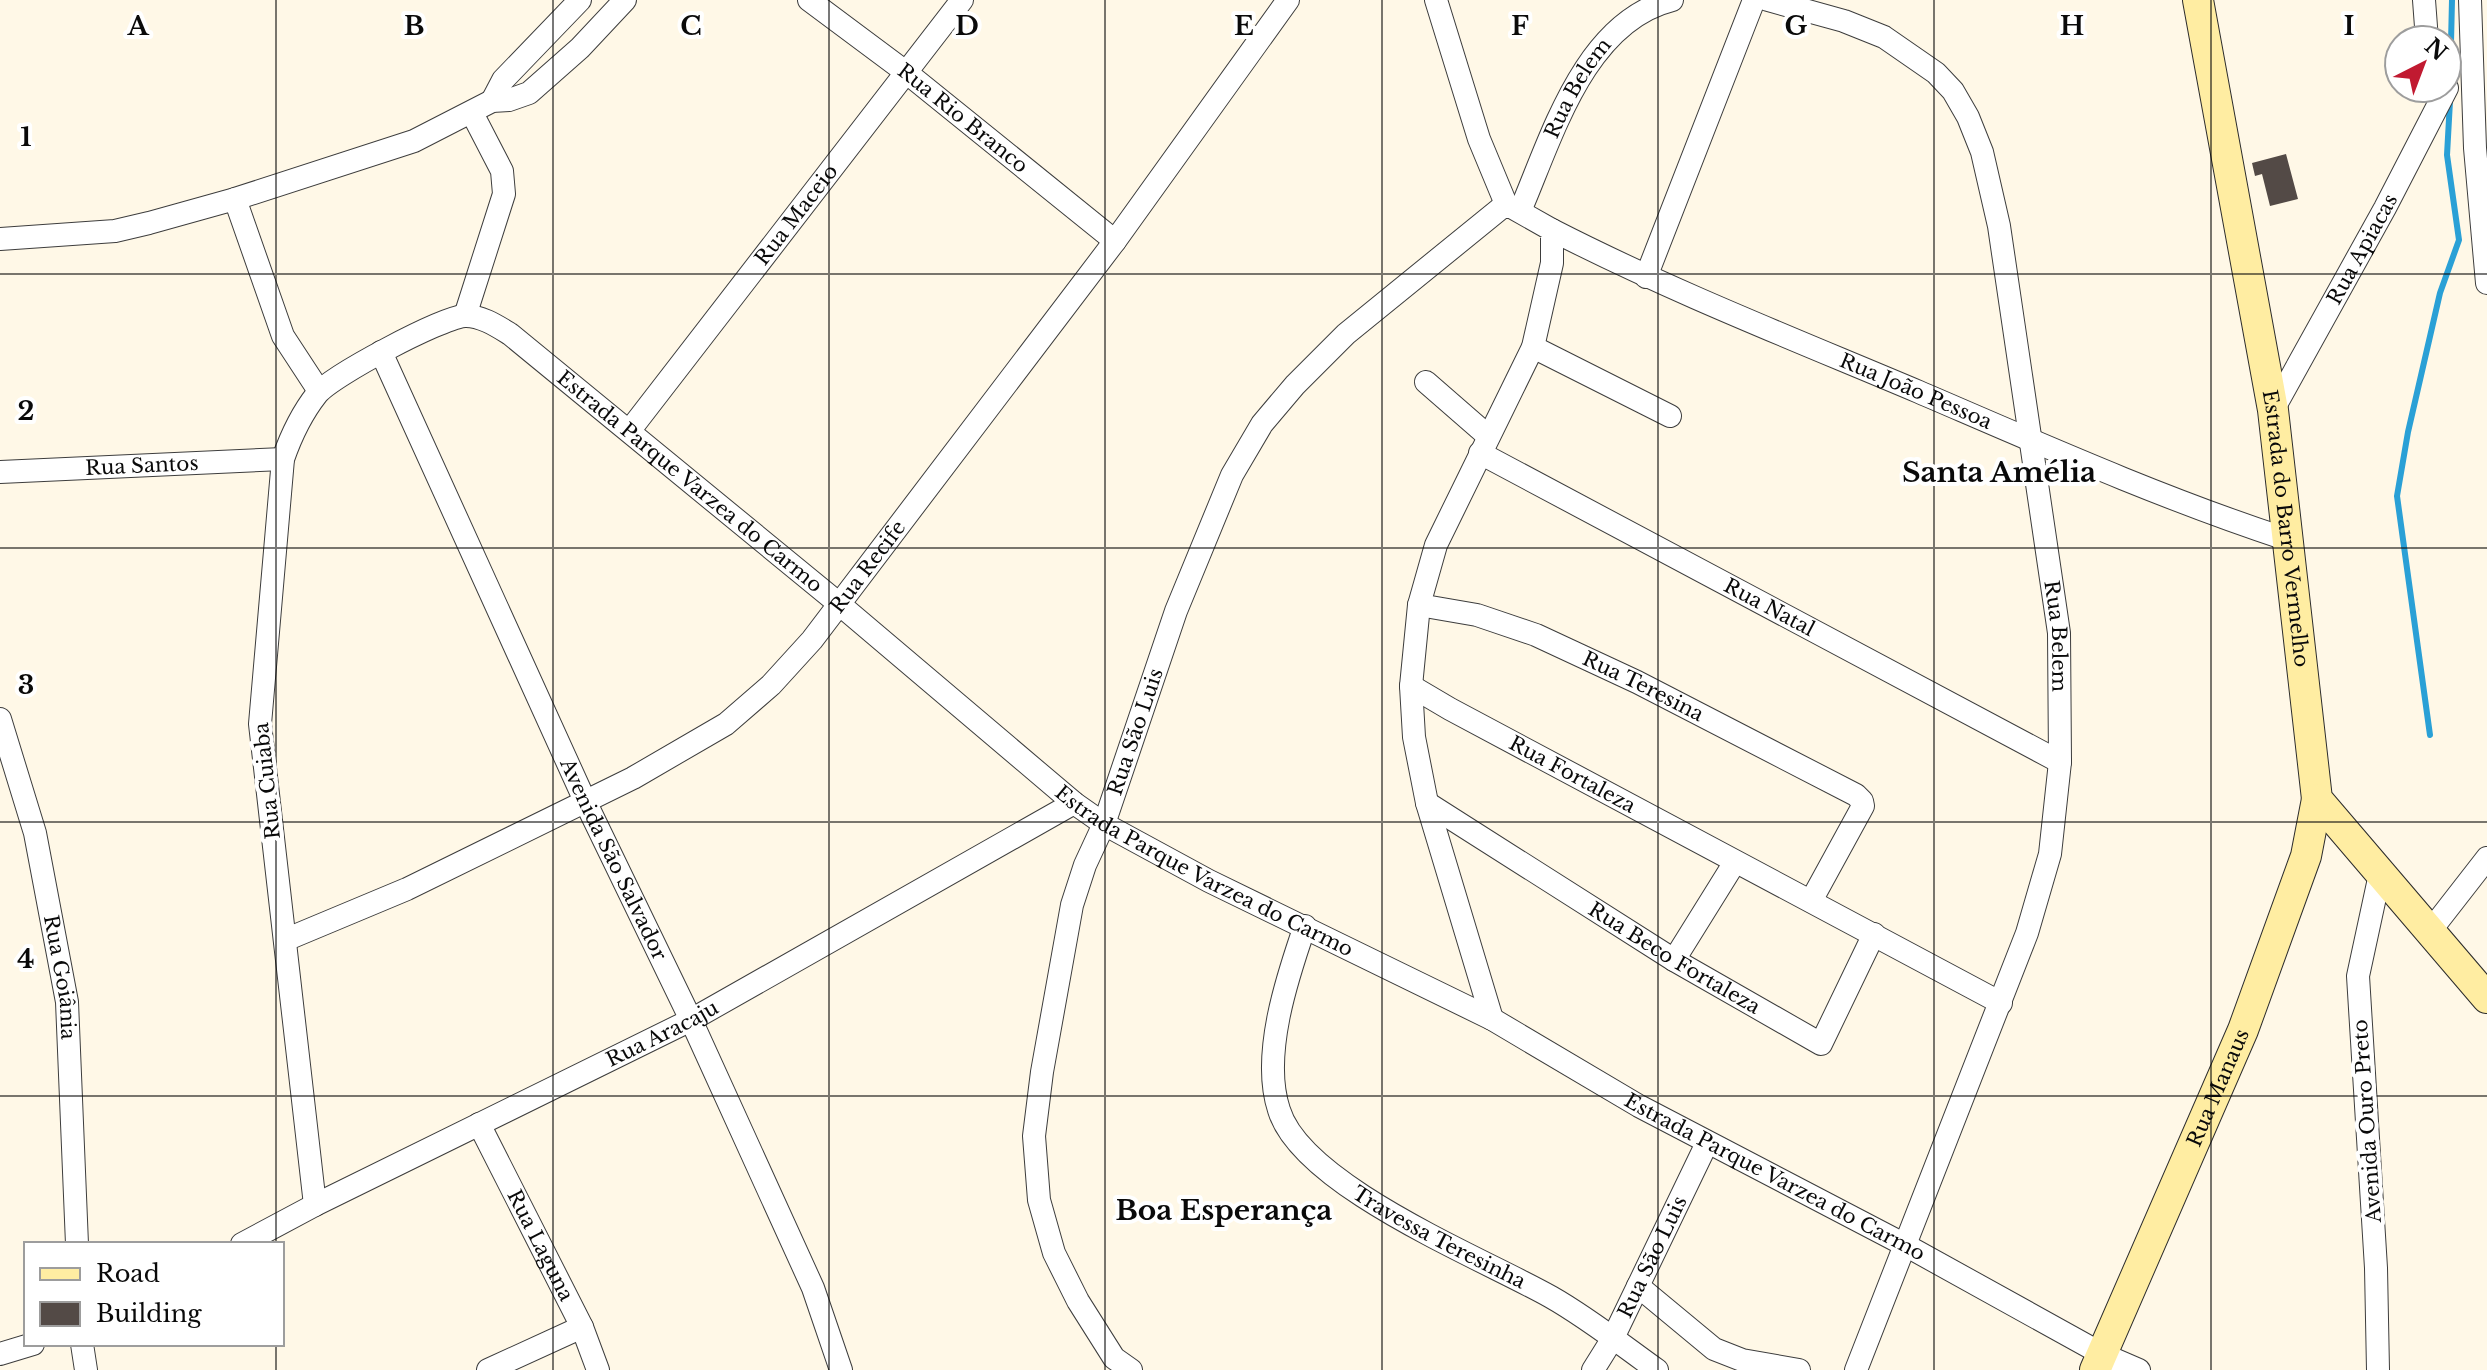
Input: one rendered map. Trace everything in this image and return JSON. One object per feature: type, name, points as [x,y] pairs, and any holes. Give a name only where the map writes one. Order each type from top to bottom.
[{"type":"street","points":[[492,101],[503,80],[580,0]]},
{"type":"street","points":[[0,239],[115,231],[235,199],[414,141],[492,101],[509,100],[529,93],[565,63],[625,0]]},
{"type":"street","name":"Rua Rio Branco","points":[[809,0],[907,73],[1115,241]]},
{"type":"street","name":"Rua Maceio","points":[[630,430],[962,0]]},
{"type":"street","name":"Rua Recife","points":[[285,940],[407,889],[633,778],[726,724],[771,685],[812,640],[1115,241],[1288,0]]},
{"type":"street","points":[[1436,0],[1479,139],[1513,207],[1552,230],[1552,263],[1533,347],[1436,545],[1419,605],[1411,686],[1414,737],[1427,803],[1492,1019]]},
{"type":"street","name":"Rua Belem","points":[[1513,207],[1569,96],[1594,54],[1639,12],[1672,0]]},
{"type":"street","points":[[1646,277],[1754,0]]},
{"type":"street","name":"Rua Belem","points":[[1768,0],[1844,21],[1884,37],[1936,73],[1953,91],[1968,117],[1986,167],[1999,226],[2059,633],[2060,762],[2050,854],[2027,933],[2001,1003],[1856,1370]]},
{"type":"street","name":"Estrada do Barro Vermelho","points":[[2198,0],[2273,410],[2317,799]]},
{"type":"street","points":[[2424,0],[2426,24]]},
{"type":"street","points":[[2470,0],[2475,148],[2487,283]]},
{"type":"street","name":"Rua Apiacas","points":[[2463,72],[2472,63],[2487,35]]},
{"type":"street","name":"Rua Apiacas","points":[[2273,410],[2385,208],[2437,104]]},
{"type":"street","points":[[381,352],[412,336],[465,316],[504,194],[502,171],[472,113]]},
{"type":"street","points":[[235,199],[283,336],[299,365],[319,391]]},
{"type":"street","name":"Rua São Luis","points":[[1131,1370],[1114,1358],[1078,1301],[1054,1253],[1039,1200],[1034,1136],[1042,1072],[1072,905],[1085,865],[1104,824],[1176,611],[1232,475],[1262,424],[1295,385],[1346,334],[1513,207]]},
{"type":"street","name":"Rua João Pessoa","points":[[1552,230],[1646,277],[2030,439],[2286,539]]},
{"type":"street","name":"Estrada Parque Varzea do Carmo","points":[[465,316],[488,321],[510,334],[630,430],[1074,803],[1104,824],[1209,881],[1492,1019],[1639,1106],[1907,1246],[2099,1362],[2139,1370]]},
{"type":"street","points":[[1533,347],[1670,416]]},
{"type":"street","name":"Rua Cuiaba","points":[[315,1205],[260,724],[283,459],[291,436],[319,391],[381,352]]},
{"type":"street","name":"Avenida São Salvador","points":[[381,352],[585,801],[691,1020],[813,1288],[841,1370]]},
{"type":"street","name":"Rua Natal","points":[[1426,382],[1484,444],[2060,762]]},
{"type":"street","name":"Rua Santos","points":[[0,472],[283,459]]},
{"type":"street","name":"Rua Teresina","points":[[1419,605],[1477,615],[1536,635],[1637,682],[1856,795],[1863,806],[1811,901]]},
{"type":"street","name":"Rua Fortaleza","points":[[1411,686],[2001,1003]]},
{"type":"street","name":"Rua Goiânia","points":[[0,719],[35,833],[65,987],[77,1242]]},
{"type":"street","points":[[2317,799],[2487,998]]},
{"type":"street","name":"Rua Manaus","points":[[2099,1362],[2243,1030],[2306,856],[2317,799]]},
{"type":"street","name":"Rua Aracaju","points":[[246,1242],[691,1020],[1074,803]]},
{"type":"street","name":"Rua Beco Fortaleza","points":[[1427,803],[1674,960],[1821,1044],[1874,934]]},
{"type":"street","points":[[2431,930],[2487,858]]},
{"type":"street","points":[[1674,960],[1735,862]]},
{"type":"street","name":"Avenida Ouro Preto","points":[[2378,1370],[2376,1268],[2358,976],[2380,874]]},
{"type":"street","name":"Travessa Teresinha","points":[[1305,926],[1280,1013],[1272,1070],[1279,1111],[1297,1144],[1334,1177],[1402,1218],[1553,1298],[1657,1370]]},
{"type":"street","name":"Rua Laguna","points":[[479,1124],[582,1327],[598,1370]]},
{"type":"street","name":"Rua São Luis","points":[[1593,1370],[1613,1338],[1707,1143]]},
{"type":"street","points":[[1638,1286],[1714,1349],[1742,1360],[1799,1370]]},
{"type":"street","points":[[488,1370],[582,1327]]},
{"type":"street","points":[[0,1354],[26,1346]]},
{"type":"street","points":[[82,1346],[86,1370]]},
{"type":"building","points":[[2286,154],[2298,199],[2270,206],[2262,174],[2255,176],[2252,163]]},
{"type":"waterway","points":[[2451,24],[2452,0]]},
{"type":"waterway","points":[[2430,735],[2397,496],[2408,432],[2440,293],[2459,240],[2447,155],[2450,104]]},
{"type":"district","name":"Santa Amélia","points":[[1999,472]]},
{"type":"district","name":"Boa Esperança","points":[[1224,1210]]}]
